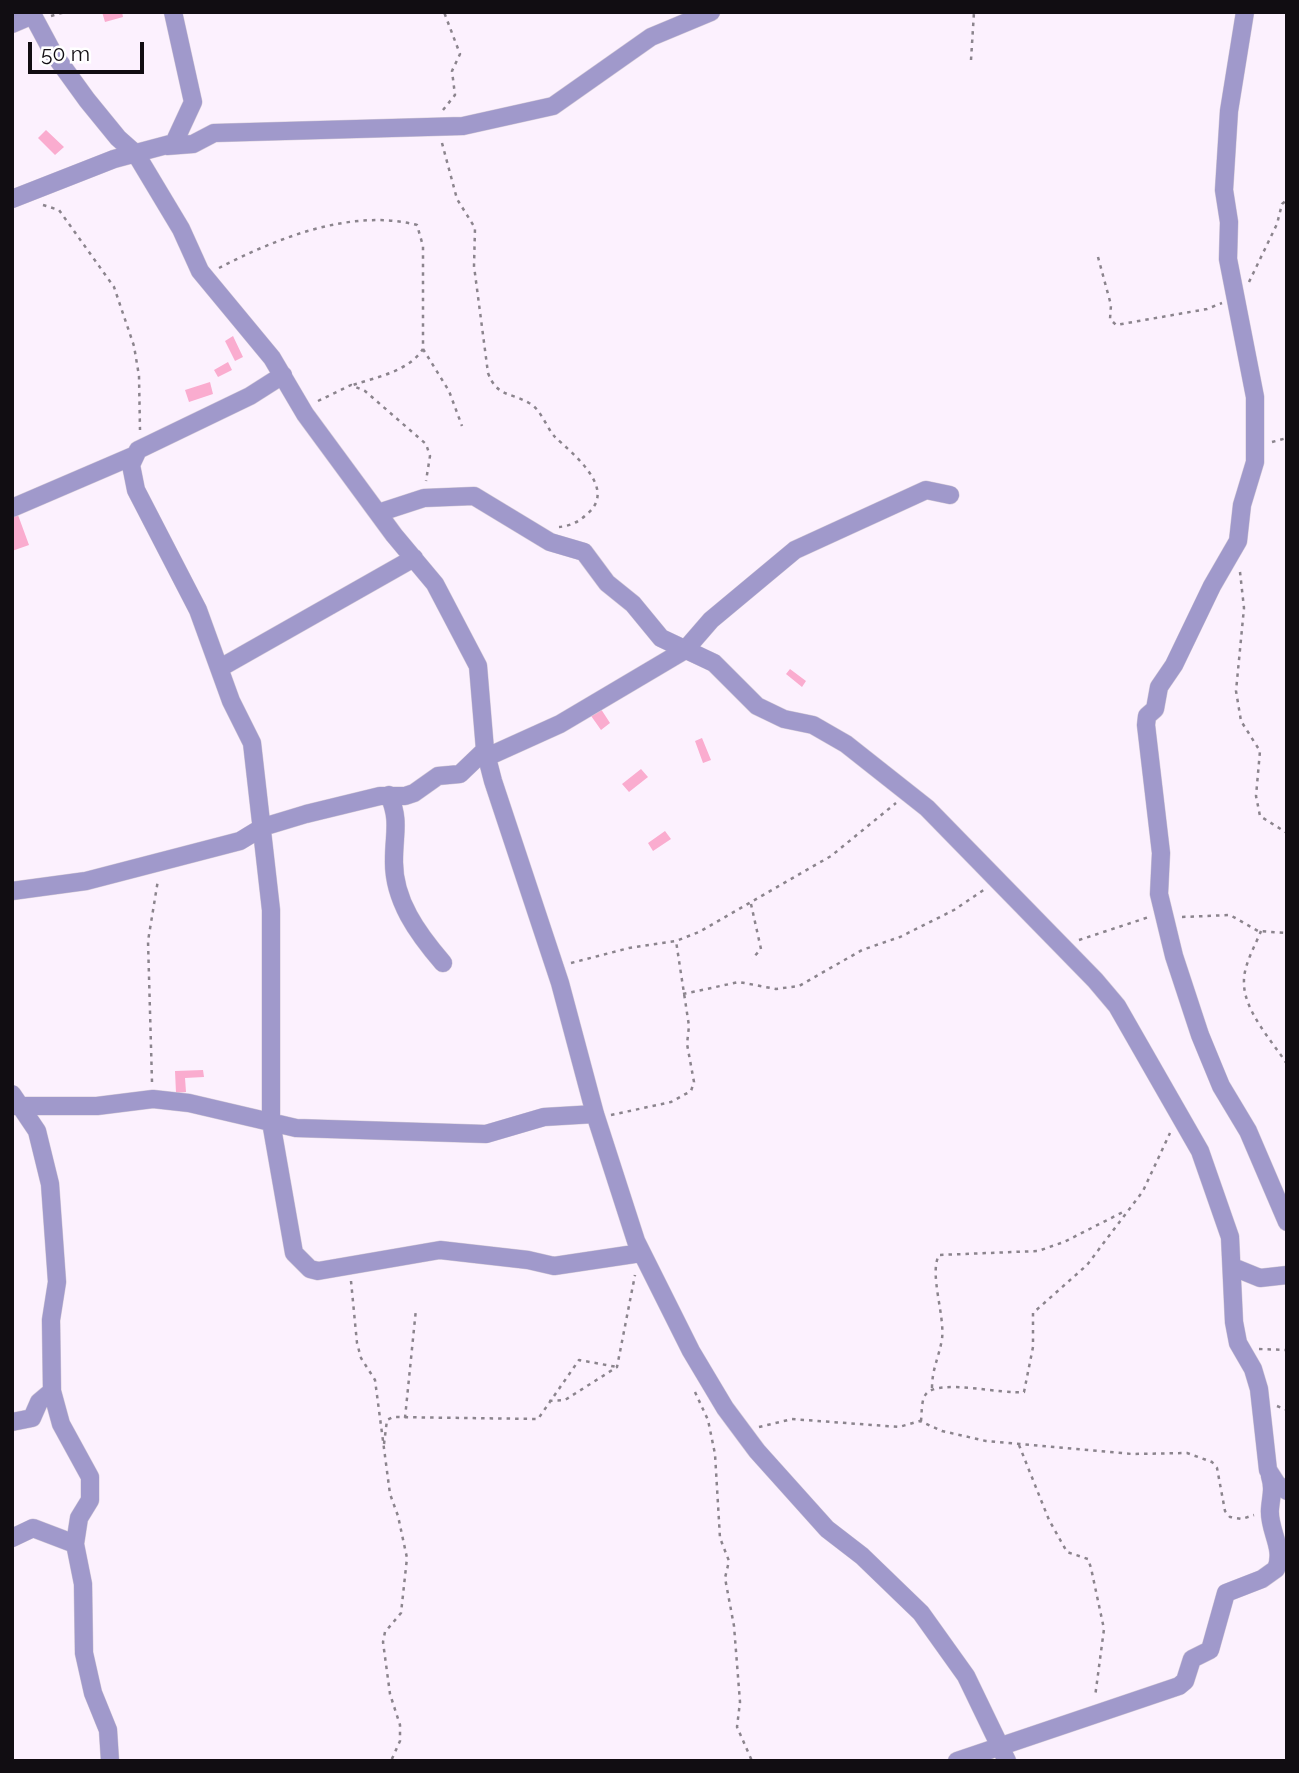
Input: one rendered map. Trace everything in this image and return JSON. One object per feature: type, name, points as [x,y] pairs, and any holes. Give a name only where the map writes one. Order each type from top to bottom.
[{"type":"street","points":[[167,146],[176,140],[192,102],[173,12]]},
{"type":"street","points":[[12,199],[114,159],[167,146],[193,144],[214,133],[463,126],[553,106],[651,37],[711,12]]},
{"type":"street","points":[[1245,12],[1228,111],[1224,190],[1229,222],[1227,259],[1240,291],[1255,397],[1255,462],[1242,505],[1238,541],[1212,586],[1174,665],[1159,687],[1155,709],[1146,720],[1161,853],[1159,894],[1174,957],[1200,1035],[1225,1095],[1248,1131],[1287,1222]]},
{"type":"street","points":[[12,24],[32,14],[53,53],[87,100],[118,138],[136,154],[181,229],[204,276],[283,375],[302,408],[445,603],[478,666],[486,754],[555,968],[601,1132],[639,1253],[703,1372],[742,1430],[827,1529],[913,1604],[966,1675],[1003,1754]]},
{"type":"street","points":[[12,508],[136,453],[221,411],[283,375]]},
{"type":"street","points":[[136,453],[131,465],[136,490],[198,610],[252,743],[271,910],[271,1122],[294,1253],[310,1269],[318,1271],[349,1268],[440,1250],[502,1256],[554,1266],[639,1253]]},
{"type":"street","points":[[12,891],[86,881],[244,840],[263,827],[389,795],[405,796],[438,776],[460,774],[486,754],[560,724],[685,650],[711,620],[795,550],[926,490],[950,495]]},
{"type":"street","points":[[378,513],[424,498],[474,496],[550,541],[583,552],[607,583],[633,604],[650,628],[661,638],[714,663],[757,706],[784,719],[813,725],[846,744],[927,808],[1000,880],[1117,1006],[1200,1151],[1230,1237],[1233,1267],[1231,1304],[1238,1343],[1253,1368],[1259,1389],[1274,1495],[1270,1508],[1280,1552],[1276,1569],[1262,1579],[1226,1593],[1210,1650],[1192,1659],[1185,1681],[1175,1689],[1147,1695],[1003,1754],[957,1761]]},
{"type":"street","points":[[220,668],[414,558]]},
{"type":"street","points":[[389,795],[397,814],[394,863],[402,902],[415,929],[443,963]]},
{"type":"street","points":[[15,1102],[97,1106],[139,1100],[189,1103],[296,1128],[493,1134],[544,1117],[596,1114]]},
{"type":"street","points":[[15,1102],[37,1131],[50,1184],[57,1282],[51,1320],[52,1391],[61,1424],[90,1477],[90,1500],[79,1518],[75,1544],[83,1584],[84,1653],[93,1693],[108,1730],[110,1761]]},
{"type":"street","points":[[1233,1267],[1259,1278],[1287,1275]]},
{"type":"street","points":[[12,1422],[32,1418],[39,1402],[52,1391]]},
{"type":"street","points":[[1270,1476],[1287,1490]]},
{"type":"street","points":[[12,1538],[33,1528],[75,1544]]},
{"type":"path","points":[[444,12],[460,54],[452,71],[455,95],[438,116],[437,127],[457,199],[475,228],[474,266],[493,385],[501,393],[530,403],[554,436],[578,457],[596,484],[598,497],[594,508],[579,521],[566,526],[531,531]]},
{"type":"path","points":[[971,60],[974,12]]},
{"type":"path","points":[[1098,257],[1111,305],[1110,319],[1116,325],[1207,309],[1240,291],[1277,224],[1280,208],[1287,200]]},
{"type":"path","points":[[42,204],[59,210],[114,287],[134,346],[139,376],[136,453]]},
{"type":"path","points":[[204,276],[257,249],[344,223],[385,218],[417,225],[423,246],[423,349],[449,391],[462,426]]},
{"type":"path","points":[[302,408],[353,385],[403,367],[417,358],[423,349]]},
{"type":"path","points":[[353,385],[365,391],[426,444],[430,456],[424,498]]},
{"type":"path","points":[[1238,541],[1244,608],[1236,680],[1238,707],[1241,720],[1260,751],[1256,796],[1260,816],[1287,833]]},
{"type":"path","points":[[555,968],[629,947],[676,941],[751,904],[831,856],[906,794]]},
{"type":"path","points":[[139,1100],[152,1082],[148,941],[157,884],[166,860]]},
{"type":"path","points":[[683,994],[739,982],[776,989],[799,986],[855,954],[900,937],[954,910],[1000,880]]},
{"type":"path","points":[[751,904],[761,949],[752,959]]},
{"type":"path","points":[[1062,945],[1165,914],[1196,918],[1230,915],[1261,931],[1287,933]]},
{"type":"path","points":[[1261,931],[1245,974],[1244,988],[1251,1008],[1287,1064]]},
{"type":"path","points":[[601,1132],[613,1114],[671,1102],[691,1091],[695,1076],[687,1044],[689,1026],[676,941]]},
{"type":"path","points":[[921,1421],[924,1398],[932,1390],[946,1387],[1024,1392],[1033,1347],[1032,1313],[1087,1265],[1143,1191],[1148,1175],[1180,1114]]},
{"type":"path","points":[[932,1390],[935,1358],[942,1338],[937,1269],[939,1255],[1038,1251],[1064,1242],[1126,1211]]},
{"type":"path","points":[[549,1401],[565,1400],[617,1367],[634,1291],[639,1253]]},
{"type":"path","points":[[349,1268],[358,1343],[361,1358],[375,1380],[390,1494],[407,1558],[401,1613],[385,1632],[383,1642],[390,1694],[400,1725],[400,1741],[391,1761]]},
{"type":"path","points":[[405,1418],[416,1309]]},
{"type":"path","points":[[1244,1355],[1262,1347],[1287,1350]]},
{"type":"path","points":[[384,1448],[388,1419],[536,1420],[579,1360],[617,1367]]},
{"type":"path","points":[[693,1380],[708,1420],[715,1454],[720,1538],[729,1561],[725,1578],[732,1604],[740,1702],[737,1727],[752,1761]]},
{"type":"path","points":[[742,1430],[792,1419],[899,1427],[921,1421],[966,1438],[1019,1445],[1132,1454],[1196,1455],[1212,1462],[1217,1468],[1225,1511],[1230,1517],[1242,1519],[1270,1508]]},
{"type":"path","points":[[1019,1445],[1049,1520],[1062,1543],[1068,1552],[1088,1559],[1091,1568],[1104,1629],[1095,1679],[1096,1716]]},
{"type":"building","points":[[102,12],[122,12],[123,17],[105,22]]},
{"type":"building","points":[[46,130],[64,147],[55,155],[38,138]]},
{"type":"building","points":[[233,336],[243,357],[235,361],[225,341]]},
{"type":"building","points":[[228,362],[232,370],[218,377],[214,370]]},
{"type":"building","points":[[210,382],[213,394],[189,402],[185,390]]},
{"type":"building","points":[[18,515],[29,545],[12,551],[12,517]]},
{"type":"building","points":[[790,669],[806,681],[802,687],[786,674]]},
{"type":"building","points":[[599,706],[610,723],[601,730],[589,713]]},
{"type":"building","points":[[702,738],[711,760],[703,763],[695,741]]},
{"type":"building","points":[[641,769],[648,777],[629,792],[622,784]]},
{"type":"building","points":[[665,831],[671,839],[653,851],[648,843]]},
{"type":"building","points":[[203,1070],[204,1077],[185,1078],[186,1092],[176,1093],[175,1071]]}]
